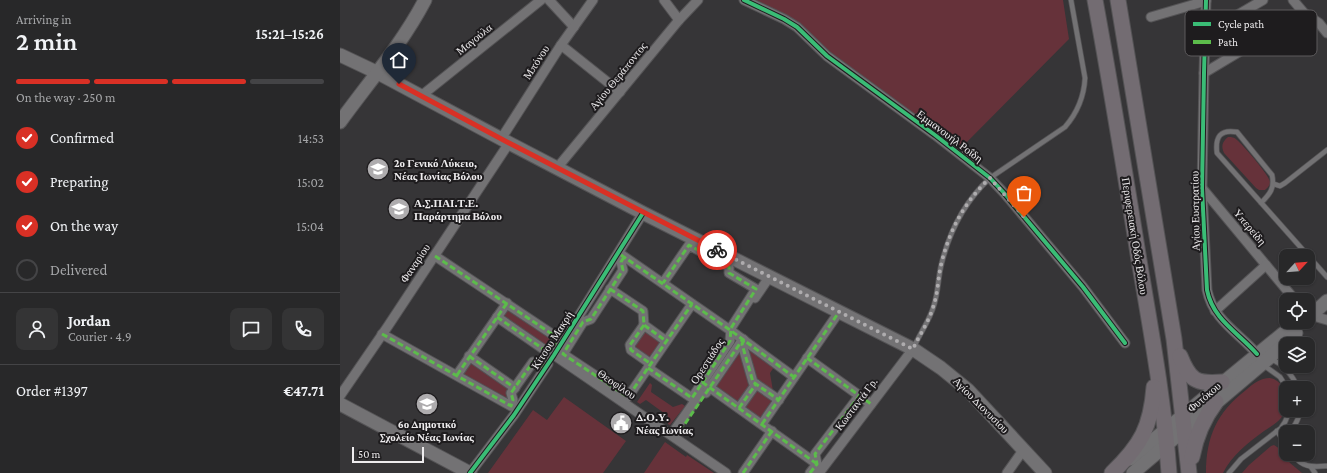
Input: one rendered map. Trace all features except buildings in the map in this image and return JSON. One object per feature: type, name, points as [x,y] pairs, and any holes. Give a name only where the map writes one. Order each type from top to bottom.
[{"type":"main road","points":[[376,72],[415,0]]},
{"type":"main road","points":[[340,122],[376,72],[401,41],[424,0]]},
{"type":"main road","name":"Περιφερειακή Οδός Βόλου","points":[[1095,0],[1155,354],[1166,430],[1169,473]]},
{"type":"main road","name":"Περιφερειακή Οδός Βόλου","points":[[1118,0],[1174,339],[1189,473]]},
{"type":"main road","name":"Αγίου Διονυσίου","points":[[340,55],[376,72],[643,213],[913,349],[941,368],[968,390],[1045,473]]},
{"type":"main road","name":"Φυτόκου","points":[[1315,311],[1327,301]]},
{"type":"main road","name":"Φυτόκου","points":[[1112,473],[1166,430],[1184,422],[1216,402],[1263,359],[1291,329]]},
{"type":"main road","name":"Φυτόκου","points":[[1292,337],[1298,329]]},
{"type":"main road","points":[[1174,339],[1185,367],[1193,378],[1206,383],[1222,382]]},
{"type":"main road","name":"Φυτόκου","points":[[1133,473],[1167,445],[1184,422],[1222,382],[1263,359],[1279,348]]},
{"type":"main road","points":[[1112,473],[1137,445],[1148,424],[1152,406],[1155,354]]},
{"type":"main road","points":[[1189,473],[1200,428],[1206,415],[1216,402]]},
{"type":"main road","points":[[340,404],[464,472]]},
{"type":"street","name":"Μαγούλα","points":[[421,96],[541,0]]},
{"type":"street","points":[[549,0],[574,27]]},
{"type":"street","name":"Μπόνου","points":[[505,141],[561,45],[593,0]]},
{"type":"street","points":[[664,0],[678,20]]},
{"type":"street","name":"Αγίου Θεράποντος","points":[[558,168],[678,20],[698,0]]},
{"type":"street","name":"Εμμανουήλ Ροΐδη","points":[[744,0],[784,19],[797,27],[827,56],[940,139],[990,178],[1083,287],[1125,344]]},
{"type":"street","points":[[1246,10],[1263,0]]},
{"type":"street","points":[[1293,0],[1301,10]]},
{"type":"street","points":[[1151,17],[1206,1]]},
{"type":"street","points":[[1327,17],[1319,23],[1327,32]]},
{"type":"street","points":[[561,45],[620,92]]},
{"type":"street","name":"Αγίου Ευστρατίου","points":[[1204,56],[1202,188],[1208,297],[1215,311],[1226,325],[1263,359]]},
{"type":"street","points":[[1204,73],[1232,56]]},
{"type":"street","name":"Φαναρίου","points":[[340,396],[435,256],[505,141]]},
{"type":"street","name":"Υπερείδη","points":[[1202,188],[1290,293]]},
{"type":"street","name":"Κίτσου Μακρή","points":[[464,472],[510,421],[552,354],[621,255],[643,213]]},
{"type":"street","points":[[663,283],[689,245],[729,267],[729,273],[756,289],[730,328],[733,332]]},
{"type":"street","points":[[621,255],[733,332],[794,377]]},
{"type":"street","points":[[621,255],[623,270],[592,319],[583,322],[563,354],[628,397],[692,304]]},
{"type":"street","points":[[382,334],[510,406],[513,400],[511,395],[533,362],[540,367],[552,354],[558,338],[435,256]]},
{"type":"street","points":[[1215,311],[1266,265]]},
{"type":"street","name":"Ορεστιάδος","points":[[671,435],[734,344],[733,332],[770,276]]},
{"type":"street","points":[[610,289],[643,311],[644,325],[630,345],[631,350],[692,398],[706,385],[744,340]]},
{"type":"street","points":[[457,375],[507,303]]},
{"type":"street","points":[[762,424],[839,312]]},
{"type":"street","name":"Θεοφίλου","points":[[497,317],[726,473]]},
{"type":"street","points":[[1315,318],[1327,320]]},
{"type":"street","points":[[644,325],[666,341]]},
{"type":"street","points":[[744,340],[742,344],[753,382],[779,400]]},
{"type":"street","name":"Κωσταντά Γρ.","points":[[810,473],[818,468],[871,404],[913,349]]},
{"type":"street","points":[[469,356],[515,388]]},
{"type":"street","points":[[807,358],[871,404]]},
{"type":"street","points":[[627,405],[648,375],[692,406]]},
{"type":"street","points":[[739,408],[756,384]]},
{"type":"street","points":[[706,385],[772,431],[818,468]]},
{"type":"street","points":[[680,431],[706,385]]},
{"type":"street","points":[[818,468],[815,454],[860,396]]},
{"type":"street","points":[[742,473],[772,431]]},
{"type":"street","points":[[1007,473],[1024,449]]},
{"type":"lane","points":[[913,349],[934,305],[941,266],[952,231],[971,199],[990,178],[1065,127],[1074,116],[1081,101],[1084,88],[1084,78],[1071,0]]},
{"type":"lane","points":[[1261,203],[1273,190],[1274,184],[1272,175],[1237,132],[1230,131],[1223,133],[1218,138],[1216,144],[1217,153],[1261,203],[1326,275]]},
{"type":"lane","points":[[1274,184],[1280,186],[1285,183],[1327,150]]},
{"type":"lane","points":[[1263,359],[1281,365],[1294,380]]},
{"type":"lane","points":[[1263,359],[1283,381]]},
{"type":"lane","points":[[1291,373],[1294,380]]},
{"type":"lane","points":[[1229,473],[1240,459],[1277,431],[1285,422],[1287,417]]},
{"type":"lane","points":[[1277,431],[1287,431],[1292,429],[1298,417]]},
{"type":"lane","points":[[1300,461],[1311,467],[1327,466]]},
{"type":"lane","points":[[1311,467],[1315,473]]},
{"type":"shaded area","points":[[748,0],[1063,0],[1069,39],[959,150],[816,44]]},
{"type":"shaded area","points":[[1228,137],[1236,139],[1266,173],[1270,182],[1269,186],[1265,190],[1259,190],[1256,188],[1224,153],[1223,144]]},
{"type":"shaded area","points":[[507,310],[555,341],[550,348],[502,317]]},
{"type":"shaded area","points":[[644,328],[664,342],[651,361],[631,347]]},
{"type":"shaded area","points":[[746,346],[774,367],[770,373],[773,391],[757,379]]},
{"type":"shaded area","points":[[740,348],[751,386],[739,402],[714,385]]},
{"type":"shaded area","points":[[471,362],[512,390],[510,402],[462,375]]},
{"type":"shaded area","points":[[1266,378],[1276,380],[1279,383],[1279,417],[1281,418],[1241,450],[1223,473],[1206,473],[1208,448],[1215,426],[1221,416],[1236,398],[1260,380]]},
{"type":"shaded area","points":[[650,383],[652,385],[651,392],[673,407],[682,404],[685,406],[670,425],[668,424],[668,416],[646,400],[640,404],[637,402]]},
{"type":"shaded area","points":[[758,389],[775,401],[762,419],[745,407]]},
{"type":"shaded area","points":[[564,397],[626,441],[603,473],[488,473],[533,410],[547,420]]},
{"type":"shaded area","points":[[665,442],[686,457],[687,455],[714,473],[644,473]]},
{"type":"shaded area","points":[[1274,445],[1279,448],[1279,461],[1289,461],[1302,473],[1242,473],[1271,446]]},
{"type":"marked path","points":[[648,368],[692,398],[730,341],[731,328],[756,289],[729,273],[729,267],[689,245],[663,283]]},
{"type":"marked path","points":[[621,255],[730,330],[794,377]]},
{"type":"marked path","points":[[435,256],[558,338],[554,345]]},
{"type":"marked path","points":[[624,257],[621,262],[623,270],[591,319],[583,322],[563,354],[628,397],[692,304]]},
{"type":"marked path","points":[[610,289],[643,311],[644,325],[666,341]]},
{"type":"marked path","points":[[457,375],[507,303]]},
{"type":"marked path","points":[[762,424],[839,312]]},
{"type":"marked path","points":[[497,317],[549,353]]},
{"type":"marked path","points":[[644,325],[630,345],[631,350],[651,364]]},
{"type":"marked path","points":[[382,334],[511,406],[513,400],[511,393],[533,362],[540,367],[545,360]]},
{"type":"marked path","points":[[680,431],[743,339]]},
{"type":"marked path","points":[[744,340],[742,344],[753,382],[779,400]]},
{"type":"marked path","points":[[469,356],[515,388]]},
{"type":"marked path","points":[[807,358],[871,404]]},
{"type":"marked path","points":[[702,382],[817,464]]},
{"type":"marked path","points":[[739,408],[756,384]]},
{"type":"marked path","points":[[810,473],[817,464],[815,454],[860,395]]},
{"type":"marked path","points":[[743,473],[772,431]]},
{"type":"cycle path","points":[[744,0],[784,19],[797,27],[827,56],[935,135],[990,178],[1083,287],[1125,343]]},
{"type":"cycle path","points":[[1206,0],[1206,10]]},
{"type":"cycle path","points":[[1204,56],[1202,188],[1207,290],[1210,301],[1221,318],[1257,354]]},
{"type":"cycle path","points":[[470,473],[514,415],[554,355],[643,213]]},
{"type":"way so far","points":[[717,250],[913,349],[932,313],[937,294],[941,266],[952,231],[966,206],[980,187],[990,178],[1024,217]]},
{"type":"place","name":"2ο Γενικό Λύκειο, Νέας Ιωνίας Βόλου","points":[[378,169]]},
{"type":"place","name":"Α.Σ.ΠΑΙ.Τ.Ε. Παράρτημα Βόλου","points":[[399,209]]},
{"type":"place","name":"6ο Δημοτικό Σχολείο Νέας Ιωνίας","points":[[427,404]]},
{"type":"place","name":"Δ.Ο.Υ. Νέας Ιωνίας","points":[[621,423]]},
{"type":"route","points":[[399,84],[643,213],[717,250]]}]
